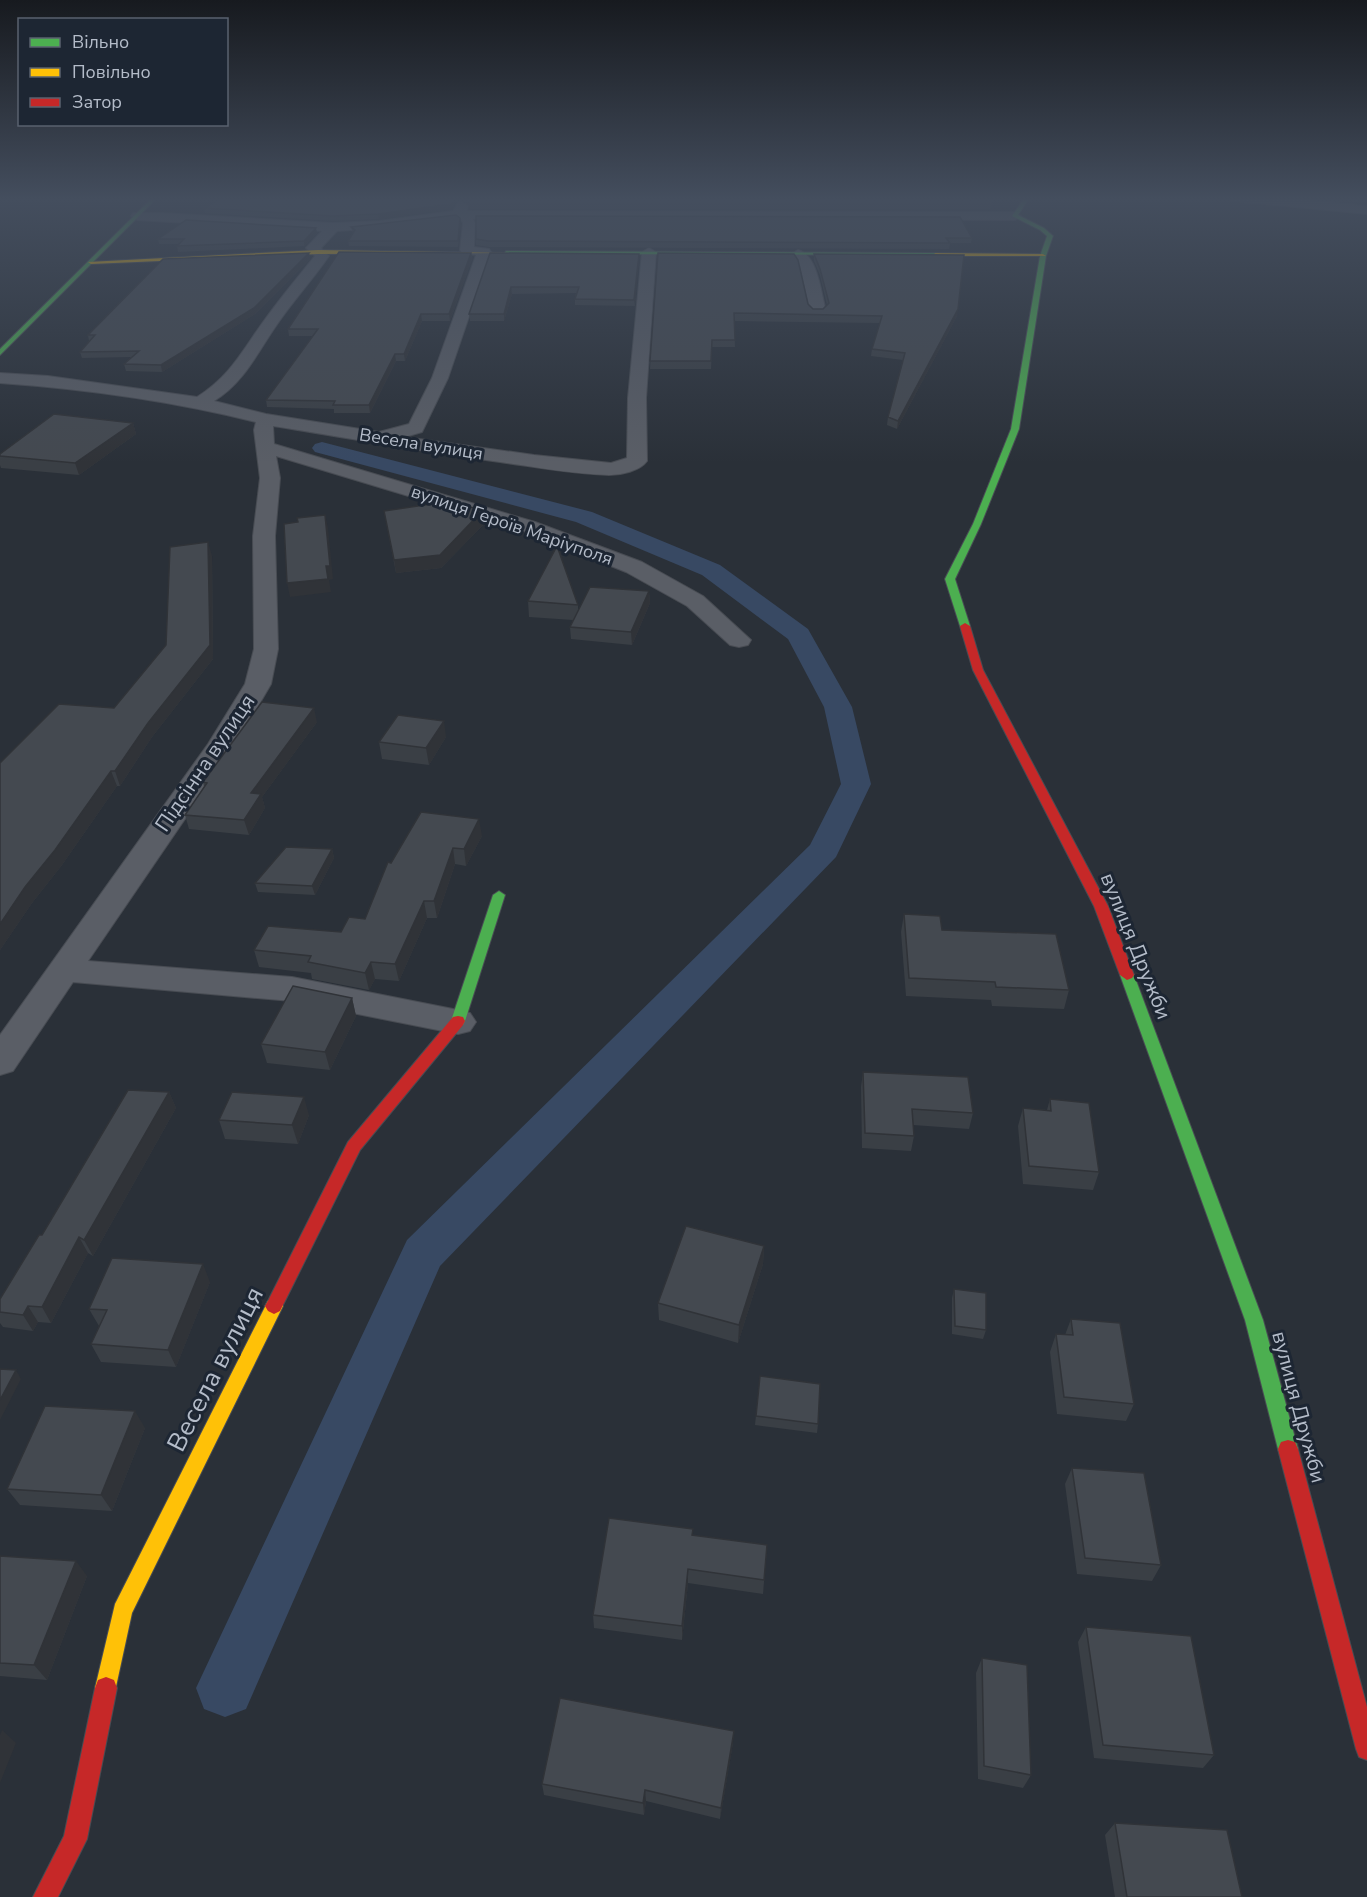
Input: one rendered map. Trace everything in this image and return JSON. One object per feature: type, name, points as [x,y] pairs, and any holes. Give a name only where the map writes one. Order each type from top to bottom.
[{"type":"street","points":[[0,353],[67,286]]},
{"type":"street","points":[[200,402],[234,380],[271,321],[299,286]]},
{"type":"street","points":[[380,438],[416,428],[440,378],[472,286]]},
{"type":"street","name":"Весела вулиця","points":[[0,378],[48,381],[200,402],[266,419],[477,454],[619,468],[637,461],[638,398],[647,286]]},
{"type":"street","points":[[812,286],[818,310]]},
{"type":"street","name":"вулиця Дружби","points":[[1038,286],[1015,429],[977,524],[950,579],[978,670],[1101,906],[1254,1320],[1367,1749]]},
{"type":"street","name":"Підсінна вулиця","points":[[0,1062],[226,738],[258,684],[266,649],[264,536],[270,478],[263,430],[266,419]]},
{"type":"street","name":"вулиця Героїв Маріуполя","points":[[266,447],[528,526],[634,567],[695,601],[739,640]]},
{"type":"street","name":"Весела вулиця","points":[[45,1897],[75,1839],[122,1611],[354,1146],[458,1022],[499,895]]},
{"type":"street","points":[[63,970],[292,989],[458,1022]]},
{"type":"building","points":[[137,286],[276,286],[254,308],[161,365],[124,364],[139,351],[80,352],[95,335],[88,335]]},
{"type":"building","points":[[317,286],[459,286],[449,314],[421,314],[404,354],[395,354],[369,405],[333,405],[335,401],[266,400],[318,329],[288,329]]},
{"type":"building","points":[[479,286],[636,286],[634,300],[575,299],[579,287],[511,287],[504,314],[469,314]]},
{"type":"building","points":[[656,286],[804,286],[808,304],[813,309],[823,309],[829,303],[824,286],[961,286],[958,309],[898,421],[888,417],[905,353],[872,349],[882,316],[734,313],[735,340],[712,340],[711,361],[650,361]]},
{"type":"building","points":[[54,414],[133,423],[75,463],[0,456]]},
{"type":"building","points":[[438,503],[484,509],[440,555],[394,560],[384,511]]},
{"type":"building","points":[[325,515],[330,566],[326,566],[328,579],[287,583],[284,524],[298,522],[297,518]]},
{"type":"building","points":[[208,542],[210,645],[148,723],[115,771],[111,771],[0,924],[0,763],[59,704],[114,708],[166,645],[170,547]]},
{"type":"building","points":[[557,546],[578,605],[528,601]]},
{"type":"building","points":[[590,587],[649,591],[631,632],[570,627]]},
{"type":"building","points":[[262,702],[314,708],[251,793],[261,794],[244,820],[185,815],[207,783],[203,782]]},
{"type":"building","points":[[398,715],[444,721],[426,748],[379,742]]},
{"type":"building","points":[[421,812],[479,819],[464,849],[453,848],[434,901],[424,901],[395,964],[371,962],[365,973],[308,962],[311,956],[254,950],[268,926],[341,932],[349,917],[365,919],[388,862],[391,863]]},
{"type":"building","points":[[286,847],[332,849],[312,886],[255,883]]},
{"type":"building","points":[[904,914],[940,916],[942,930],[1056,934],[1069,990],[996,987],[995,982],[909,978]]},
{"type":"building","points":[[293,986],[352,998],[325,1052],[261,1044]]},
{"type":"building","points":[[863,1072],[968,1077],[973,1113],[912,1109],[914,1136],[865,1133]]},
{"type":"building","points":[[128,1090],[169,1092],[84,1240],[79,1237],[42,1307],[28,1306],[23,1315],[0,1312],[0,1299],[39,1235],[42,1235]]},
{"type":"building","points":[[232,1092],[304,1097],[292,1125],[219,1120]]},
{"type":"building","points":[[1050,1099],[1089,1103],[1099,1172],[1029,1166],[1023,1108],[1051,1111]]},
{"type":"building","points":[[686,1226],[764,1246],[739,1325],[658,1303]]},
{"type":"building","points":[[112,1258],[203,1264],[168,1350],[91,1344],[107,1310],[89,1309]]},
{"type":"building","points":[[954,1289],[986,1293],[986,1330],[955,1326]]},
{"type":"building","points":[[1071,1319],[1120,1323],[1134,1404],[1064,1397],[1056,1334],[1073,1335]]},
{"type":"building","points":[[0,1369],[16,1370],[0,1400]]},
{"type":"building","points":[[760,1376],[820,1384],[818,1424],[756,1416]]},
{"type":"building","points":[[45,1406],[135,1411],[101,1495],[7,1489]]},
{"type":"building","points":[[1072,1468],[1144,1473],[1161,1565],[1085,1558]]},
{"type":"building","points":[[609,1518],[693,1529],[692,1535],[767,1545],[764,1580],[688,1569],[682,1626],[593,1615]]},
{"type":"building","points":[[0,1556],[76,1561],[34,1665],[0,1663]]},
{"type":"building","points":[[1086,1627],[1191,1636],[1214,1755],[1103,1745]]},
{"type":"building","points":[[982,1658],[1027,1665],[1031,1775],[984,1766]]},
{"type":"building","points":[[560,1698],[734,1731],[721,1808],[645,1790],[643,1803],[542,1784]]},
{"type":"building","points":[[1115,1823],[1227,1830],[1242,1897],[1127,1897]]},
{"type":"waterway","points":[[225,1688],[423,1254],[824,850],[856,784],[838,707],[799,635],[711,570],[584,517],[322,448]]},
{"type":"traffic: fast","points":[[0,353],[67,286]]},
{"type":"traffic: fast","points":[[965,626],[950,579],[977,524],[1015,429],[1038,286]]},
{"type":"traffic: fast","points":[[458,1021],[499,895]]},
{"type":"traffic: fast","points":[[1127,975],[1254,1320],[1288,1449]]},
{"type":"traffic: slow","points":[[106,1688],[122,1611],[274,1306]]},
{"type":"traffic: jam","points":[[965,626],[978,670],[1101,906],[1127,975]]},
{"type":"traffic: jam","points":[[274,1306],[354,1146],[458,1021]]},
{"type":"traffic: jam","points":[[1288,1449],[1367,1749]]},
{"type":"traffic: jam","points":[[45,1897],[75,1839],[106,1688]]}]
